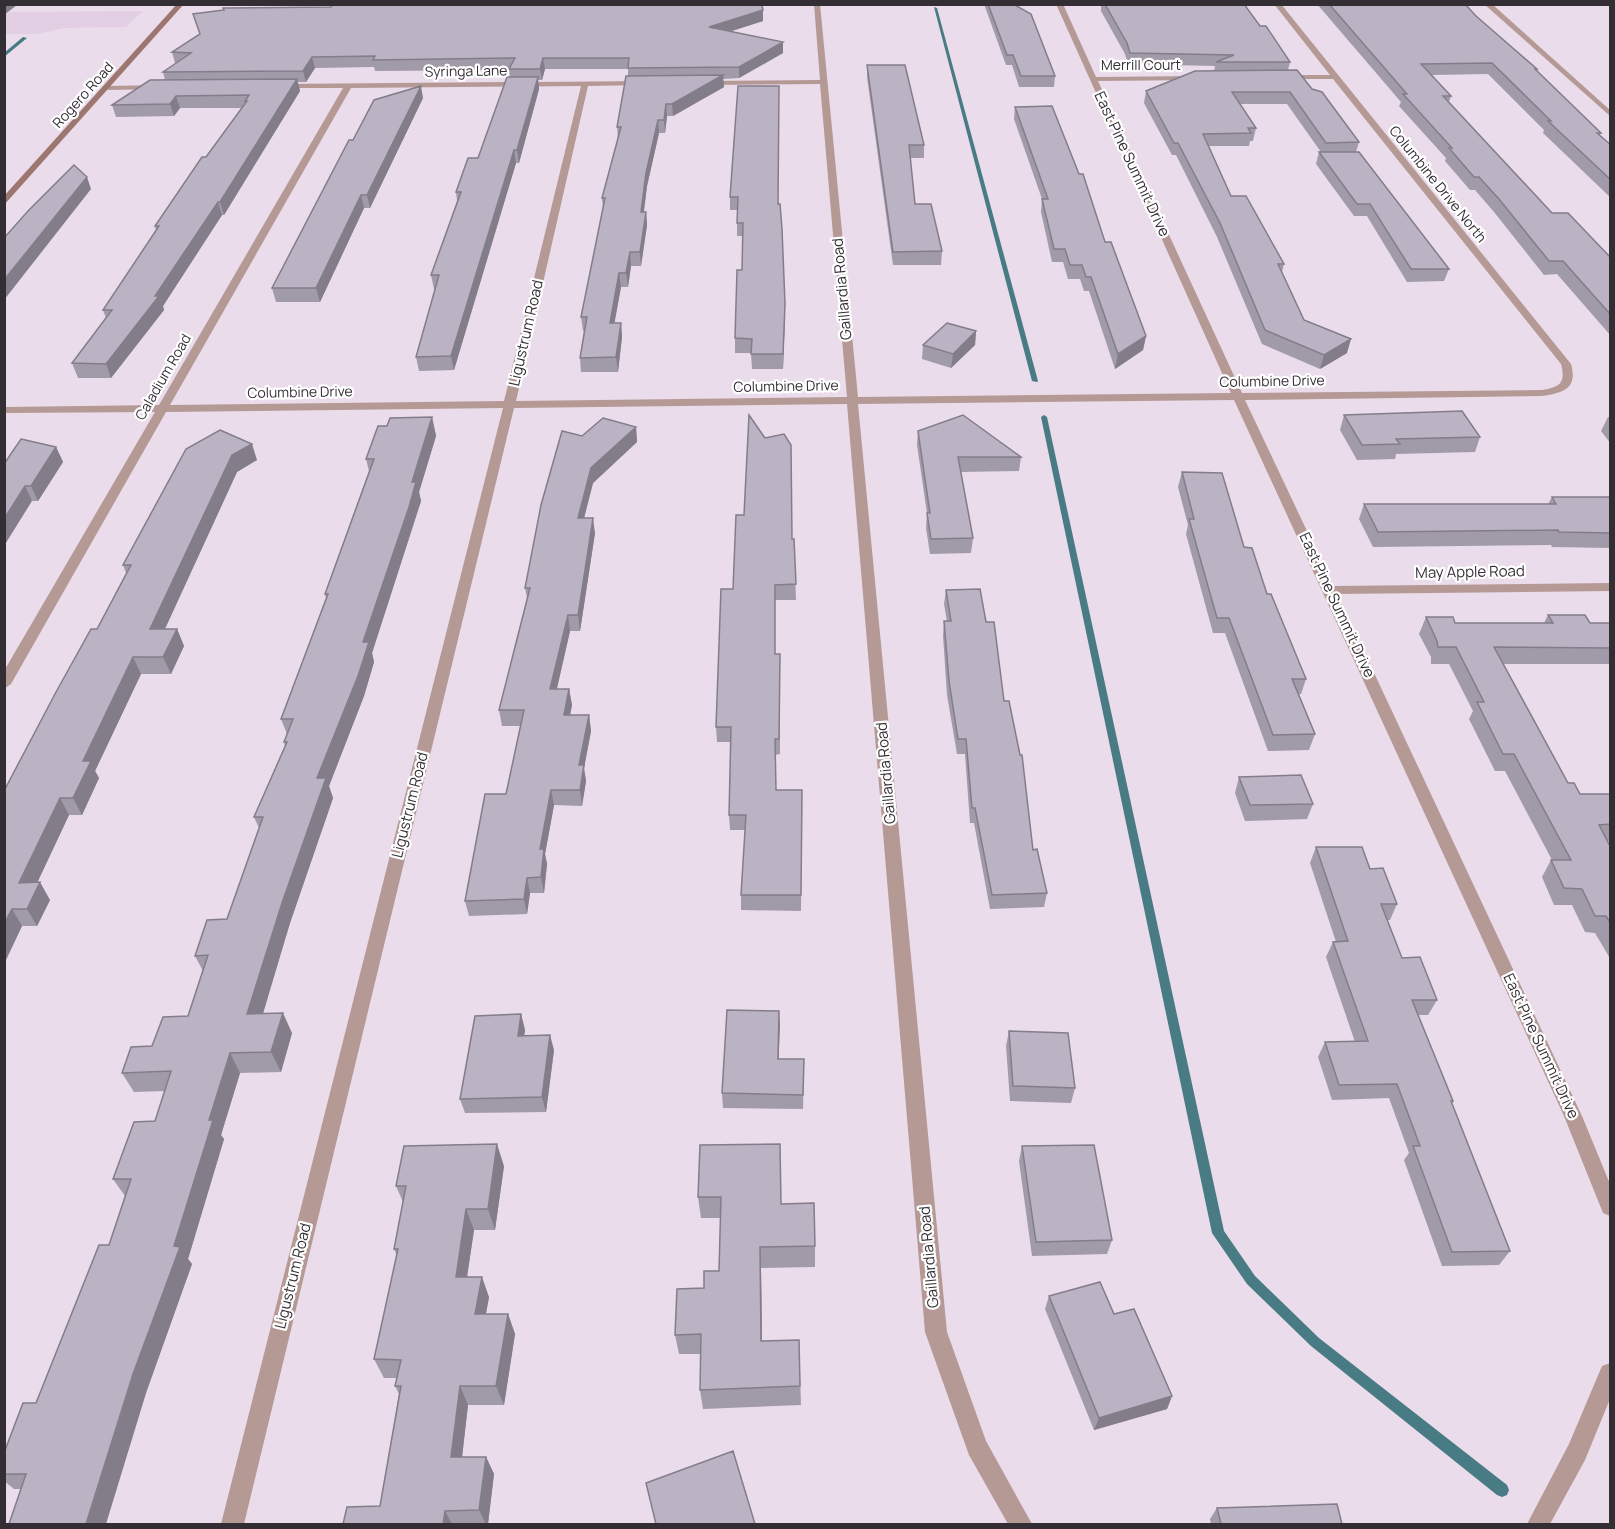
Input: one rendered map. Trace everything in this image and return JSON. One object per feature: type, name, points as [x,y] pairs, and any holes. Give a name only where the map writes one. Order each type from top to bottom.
[{"type":"main road","name":"Rogero Road","points":[[4,202],[181,4]]},
{"type":"street","name":"Gaillardia Road","points":[[817,4],[936,1332],[977,1447],[1020,1524]]},
{"type":"street","name":"East Pine Summit Drive","points":[[1059,4],[1238,396],[1573,1116],[1611,1207]]},
{"type":"street","name":"Columbine Drive North","points":[[1277,4],[1566,364],[1569,375],[1566,384]]},
{"type":"street","points":[[1487,4],[1611,114]]},
{"type":"street","points":[[1275,77],[1334,77]]},
{"type":"street","name":"Merrill Court","points":[[1093,79],[1206,78]]},
{"type":"street","points":[[692,83],[824,82]]},
{"type":"street","name":"Syringa Lane","points":[[268,86],[657,83]]},
{"type":"street","name":"Ligustrum Road","points":[[232,1524],[509,405],[585,84]]},
{"type":"street","name":"Caladium Road","points":[[4,684],[348,86]]},
{"type":"street","points":[[108,88],[165,87]]},
{"type":"street","name":"Columbine Drive","points":[[4,410],[1542,393],[1556,391],[1566,384]]},
{"type":"street","name":"May Apple Road","points":[[1330,590],[1611,587]]},
{"type":"street","points":[[1538,1524],[1577,1452],[1611,1374]]},
{"type":"shaded area","points":[[143,11],[126,27],[64,28],[38,34],[5,34],[4,12]]},
{"type":"building","points":[[333,4],[762,5],[763,10],[709,27],[783,42],[739,67],[628,68],[629,58],[543,58],[540,69],[509,69],[515,58],[373,60],[375,56],[312,57],[303,71],[163,72],[191,53],[172,52],[200,34],[193,14],[224,10],[223,8],[331,7]]},
{"type":"building","points":[[988,4],[1013,4],[1031,14],[1055,76],[1021,76],[1013,55],[1007,55]]},
{"type":"building","points":[[1105,4],[1244,4],[1260,26],[1266,26],[1290,62],[1216,62],[1234,55],[1130,53],[1127,43]]},
{"type":"building","points":[[1329,4],[1465,4],[1537,69],[1535,69],[1601,133],[1597,133],[1611,145],[1611,180],[1548,121],[1551,121],[1492,63],[1421,64],[1451,96],[1443,96],[1552,213],[1568,213],[1611,258],[1611,315],[1563,261],[1549,261],[1499,199],[1479,177],[1474,177],[1449,148],[1452,148],[1403,94],[1407,94]]},
{"type":"building","points":[[867,65],[905,65],[924,145],[909,145],[915,204],[931,204],[942,251],[893,252]]},
{"type":"building","points":[[1297,70],[1312,89],[1322,92],[1359,142],[1326,143],[1290,92],[1232,92],[1256,128],[1248,128],[1251,133],[1203,134],[1231,196],[1246,196],[1284,264],[1278,264],[1304,320],[1351,339],[1324,355],[1265,330],[1220,223],[1178,143],[1174,143],[1146,91],[1195,71]]},
{"type":"building","points":[[723,75],[672,104],[666,104],[664,120],[658,120],[646,173],[641,212],[646,212],[640,252],[630,252],[626,273],[619,273],[610,323],[621,323],[616,357],[580,358],[587,317],[581,317],[605,198],[602,198],[621,127],[617,127],[626,76]]},
{"type":"building","points":[[507,77],[538,77],[451,356],[416,357],[439,275],[431,275],[461,192],[456,192],[468,158],[478,158]]},
{"type":"building","points":[[297,79],[220,202],[155,296],[159,296],[106,364],[72,363],[112,310],[103,310],[159,226],[155,226],[202,157],[206,157],[249,95],[176,96],[170,104],[112,105],[150,80]]},
{"type":"building","points":[[421,86],[367,195],[361,195],[316,288],[272,288],[349,140],[353,140],[374,100]]},
{"type":"building","points":[[738,86],[779,86],[778,204],[780,204],[782,229],[785,304],[783,354],[751,354],[752,339],[735,338],[737,270],[742,270],[743,223],[737,223],[738,197],[730,197]]},
{"type":"building","points":[[1052,106],[1079,174],[1083,174],[1105,242],[1111,242],[1146,336],[1118,354],[1091,277],[1086,277],[1082,265],[1070,265],[1065,249],[1054,249],[1042,199],[1048,199],[1015,107]]},
{"type":"building","points":[[1319,152],[1359,152],[1449,269],[1411,269],[1370,204],[1357,204]]},
{"type":"building","points":[[74,165],[87,177],[4,280],[4,238]]},
{"type":"building","points":[[947,323],[976,331],[953,354],[923,345]]},
{"type":"building","points":[[1462,411],[1480,437],[1396,439],[1400,444],[1362,445],[1344,415]]},
{"type":"building","points":[[749,415],[765,438],[784,434],[791,445],[792,539],[794,539],[796,584],[775,585],[775,654],[780,654],[779,739],[775,739],[776,790],[802,790],[801,895],[741,895],[746,815],[729,815],[731,727],[716,727],[721,589],[733,589],[736,515],[744,515]]},
{"type":"building","points":[[963,415],[1021,457],[958,457],[973,538],[931,539],[927,513],[930,513],[918,431]]},
{"type":"building","points":[[432,417],[412,482],[416,482],[409,507],[363,642],[369,642],[358,676],[317,778],[326,778],[282,903],[247,1014],[283,1013],[271,1052],[230,1053],[209,1120],[213,1120],[174,1246],[180,1247],[133,1374],[86,1524],[9,1524],[26,1474],[4,1474],[4,1453],[23,1403],[36,1403],[99,1245],[109,1245],[131,1179],[113,1179],[134,1122],[155,1121],[171,1071],[122,1073],[131,1047],[152,1046],[163,1017],[188,1016],[208,955],[195,956],[207,920],[227,919],[263,817],[254,817],[287,742],[284,742],[293,719],[281,719],[328,594],[325,594],[374,459],[366,459],[378,426],[387,426],[390,418]]},
{"type":"building","points":[[603,418],[636,427],[591,468],[578,518],[593,518],[578,615],[568,615],[550,689],[569,689],[564,715],[589,715],[579,765],[584,765],[580,790],[551,790],[540,849],[544,849],[541,877],[527,878],[524,899],[465,901],[485,794],[506,794],[524,710],[499,710],[530,588],[525,588],[541,505],[562,431],[582,436]]},
{"type":"building","points":[[220,430],[252,444],[232,455],[150,629],[177,629],[163,657],[133,657],[83,761],[91,761],[73,798],[60,798],[19,883],[40,882],[27,909],[12,909],[4,924],[4,791],[91,629],[97,629],[131,565],[123,565],[186,449]]},
{"type":"building","points":[[21,439],[56,447],[31,486],[25,486],[4,519],[4,464]]},
{"type":"building","points":[[1182,472],[1222,473],[1244,547],[1252,548],[1267,594],[1271,594],[1306,679],[1292,679],[1315,734],[1273,735],[1229,618],[1217,618],[1189,519],[1194,519]]},
{"type":"building","points":[[1552,497],[1611,497],[1611,533],[1559,532],[1558,530],[1378,532],[1364,504],[1556,504]]},
{"type":"building","points":[[980,589],[986,622],[994,622],[1004,701],[1009,701],[1020,755],[1022,755],[1033,850],[1037,849],[1047,893],[992,895],[975,808],[972,808],[966,739],[958,739],[949,681],[944,621],[951,621],[946,590]]},
{"type":"building","points":[[1548,615],[1585,615],[1590,623],[1611,623],[1611,648],[1494,647],[1568,783],[1574,783],[1580,794],[1611,795],[1611,824],[1599,825],[1611,848],[1611,924],[1606,916],[1595,916],[1582,889],[1564,888],[1551,860],[1571,860],[1514,754],[1503,754],[1477,702],[1484,702],[1456,647],[1438,647],[1426,617],[1453,617],[1455,623],[1553,623]]},
{"type":"building","points":[[1301,775],[1313,804],[1250,805],[1239,777]]},
{"type":"building","points":[[1316,847],[1362,847],[1370,869],[1383,868],[1397,904],[1381,904],[1402,958],[1420,957],[1437,1000],[1412,1000],[1510,1251],[1452,1252],[1413,1146],[1420,1146],[1397,1084],[1339,1085],[1325,1042],[1368,1041],[1333,942],[1348,941]]},
{"type":"building","points":[[727,1010],[779,1011],[778,1059],[804,1059],[803,1095],[722,1093]]},
{"type":"building","points":[[521,1014],[518,1036],[550,1035],[542,1097],[460,1099],[475,1016]]},
{"type":"building","points":[[1009,1031],[1068,1033],[1075,1088],[1013,1086]]},
{"type":"building","points":[[497,1144],[488,1209],[466,1209],[456,1277],[482,1277],[475,1314],[508,1314],[496,1386],[460,1386],[451,1457],[486,1457],[479,1510],[445,1511],[443,1524],[343,1524],[347,1507],[380,1506],[401,1386],[395,1386],[401,1360],[374,1359],[398,1249],[394,1249],[406,1186],[396,1186],[404,1146]]},
{"type":"building","points":[[780,1144],[781,1204],[814,1203],[815,1246],[760,1247],[761,1341],[799,1340],[800,1386],[700,1390],[701,1334],[675,1335],[677,1289],[704,1288],[704,1271],[719,1271],[721,1197],[698,1197],[700,1145]]},
{"type":"building","points":[[1094,1145],[1112,1240],[1036,1242],[1022,1146]]},
{"type":"building","points":[[1100,1282],[1114,1314],[1134,1309],[1172,1396],[1099,1418],[1049,1296]]},
{"type":"building","points":[[733,1451],[755,1524],[656,1524],[646,1483]]},
{"type":"building","points":[[1337,1504],[1342,1524],[1221,1524],[1217,1508]]},
{"type":"waterway","points":[[935,8],[1035,381]]},
{"type":"waterway","points":[[4,56],[25,38]]},
{"type":"waterway","points":[[1044,417],[1218,1233],[1251,1280],[1315,1342],[1502,1490]]}]
